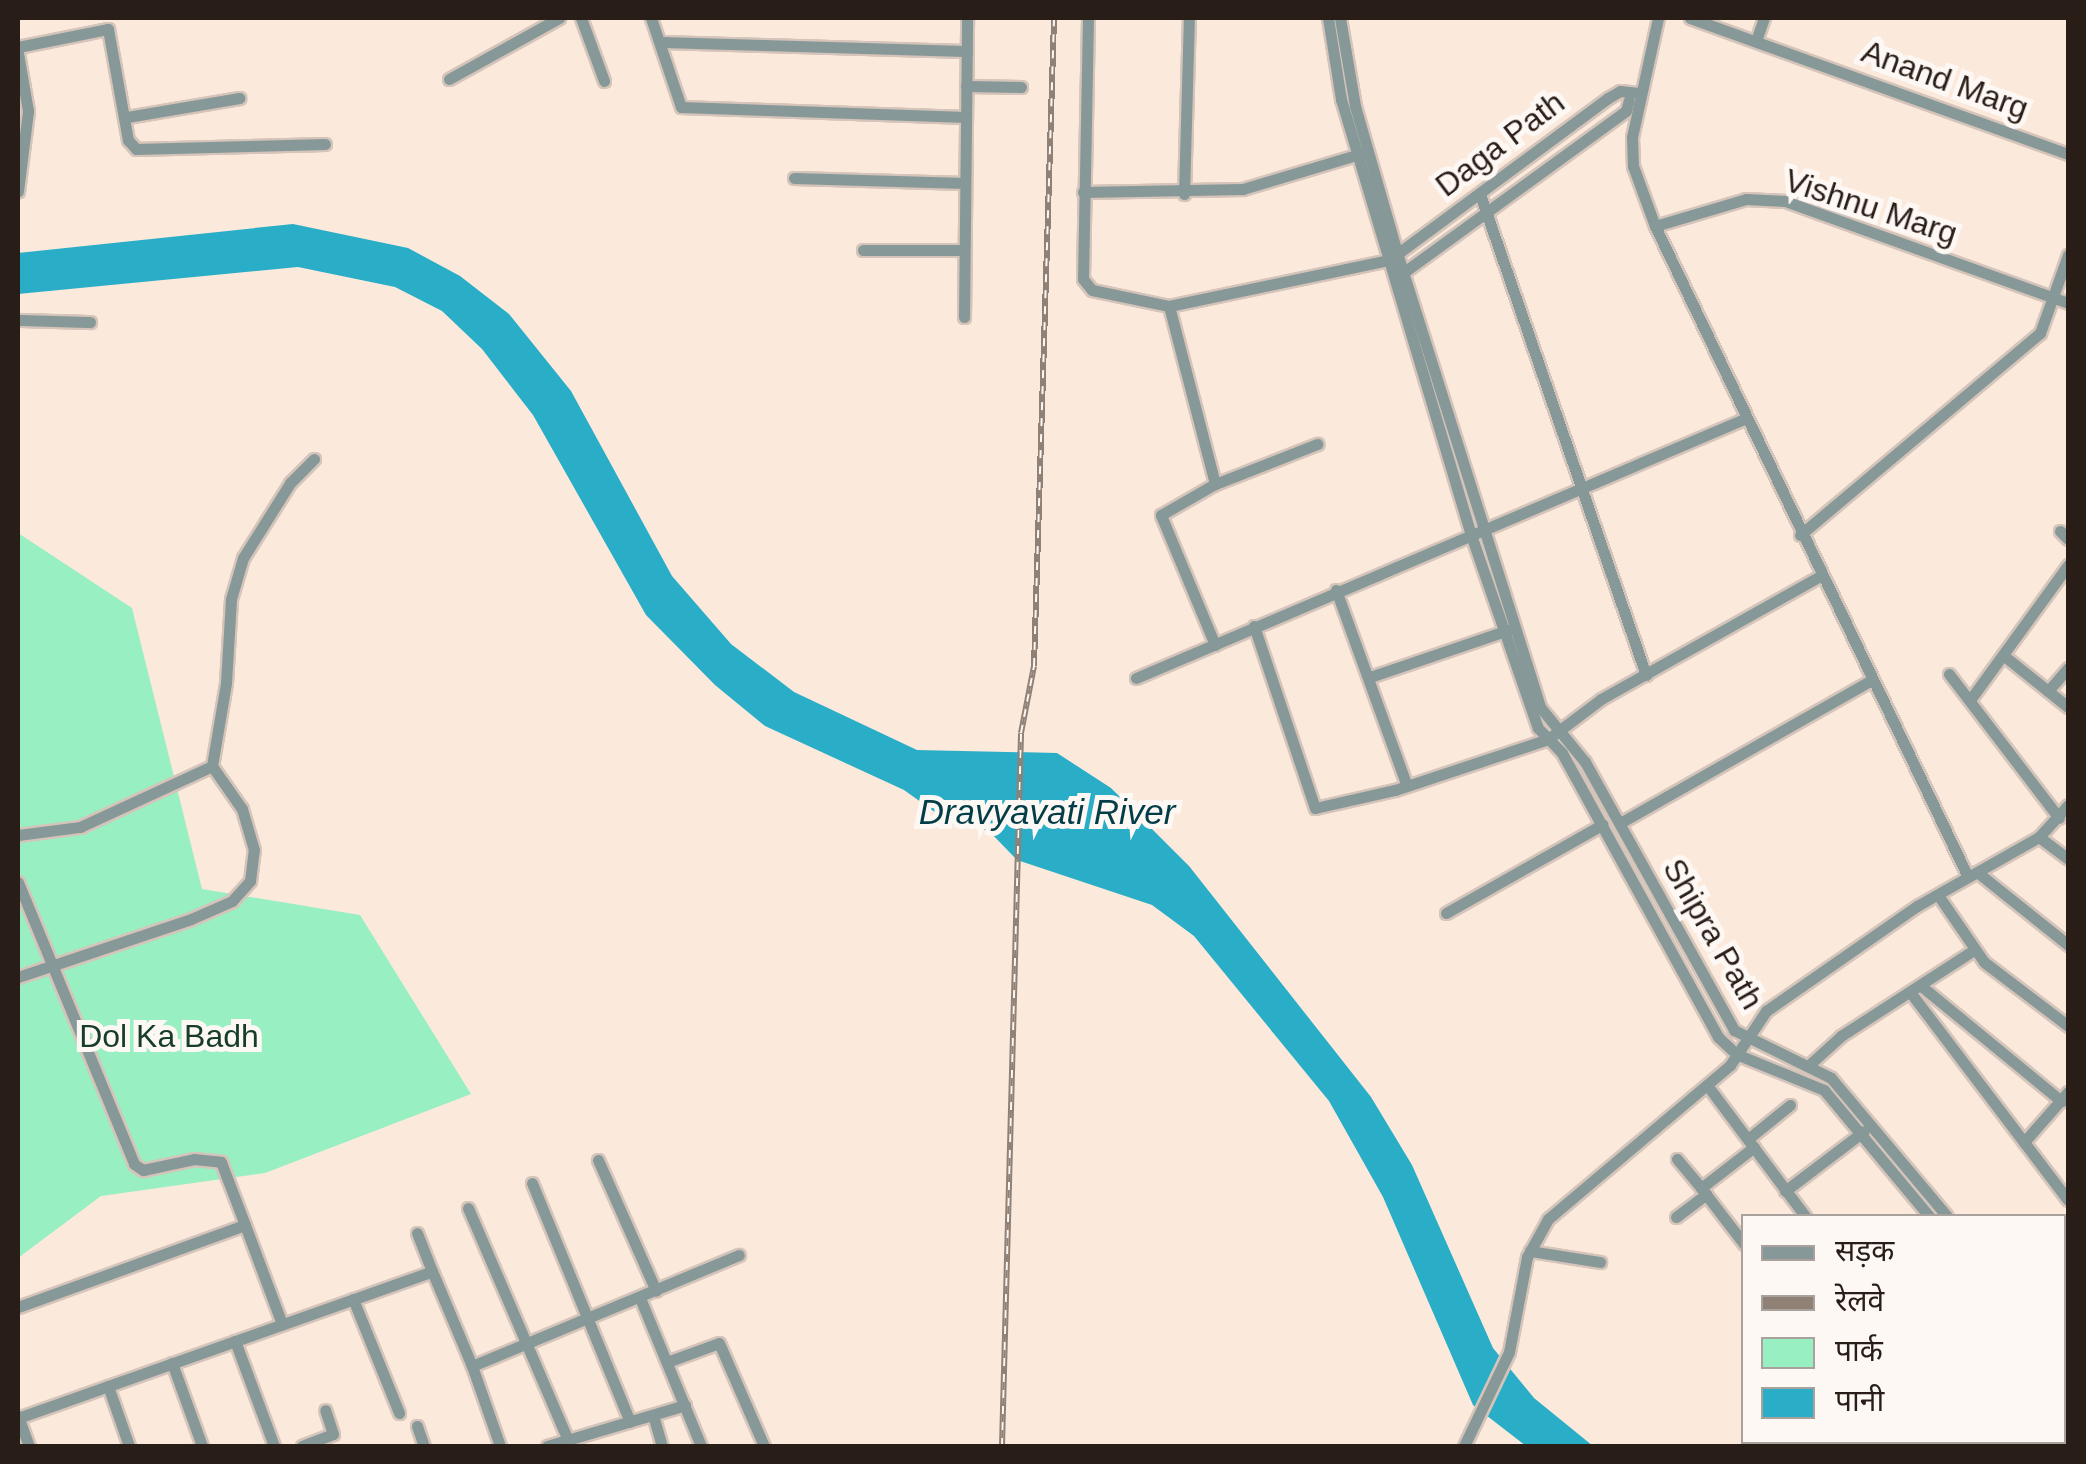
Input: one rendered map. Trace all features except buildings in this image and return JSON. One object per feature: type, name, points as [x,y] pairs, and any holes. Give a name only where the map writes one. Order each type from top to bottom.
[{"type":"street","points":[[449,79],[559,18]]},
{"type":"street","points":[[581,18],[604,81]]},
{"type":"street","points":[[651,18],[681,107],[966,117]]},
{"type":"street","points":[[964,317],[967,18]]},
{"type":"street","points":[[1088,18],[1081,267],[1092,290],[1169,306],[1393,258]]},
{"type":"street","points":[[1184,194],[1189,18]]},
{"type":"street","points":[[1328,18],[1393,258],[1477,533],[1508,630],[1554,736],[1718,1037],[1736,1054],[1824,1090],[1866,1129],[1927,1214]]},
{"type":"street","points":[[1340,18],[1363,153]]},
{"type":"street","points":[[1400,275],[1626,111],[1658,18]]},
{"type":"street","name":"Anand Marg","points":[[1690,18],[2068,154]]},
{"type":"street","points":[[1756,42],[1764,18]]},
{"type":"street","points":[[18,191],[28,111],[18,50],[107,23],[136,149],[325,144]]},
{"type":"street","points":[[660,42],[966,52]]},
{"type":"street","points":[[966,86],[1021,87]]},
{"type":"street","name":"Daga Path","points":[[1393,258],[1608,98],[1620,90],[1634,94]]},
{"type":"street","points":[[1634,94],[1633,166],[1655,226],[1872,680],[1972,875],[2068,945]]},
{"type":"street","points":[[127,117],[238,98]]},
{"type":"street","points":[[1084,192],[1184,194],[1242,189],[1363,153]]},
{"type":"street","points":[[794,178],[965,183]]},
{"type":"street","points":[[1480,194],[1646,675]]},
{"type":"street","name":"Vishnu Marg","points":[[1655,226],[1746,199],[1784,200],[2068,302]]},
{"type":"street","points":[[863,250],[964,250]]},
{"type":"street","points":[[1800,535],[2008,365],[2040,333],[2068,255]]},
{"type":"street","points":[[1169,306],[1216,484]]},
{"type":"street","points":[[18,320],[90,322]]},
{"type":"street","points":[[1136,678],[1744,419]]},
{"type":"street","points":[[1215,645],[1161,515],[1216,484],[1317,444]]},
{"type":"street","points":[[18,977],[191,918],[232,901],[250,881],[254,850],[242,809],[212,766],[231,599],[243,558],[314,459]]},
{"type":"street","points":[[1970,700],[2068,566]]},
{"type":"street","points":[[1254,626],[1315,808],[1407,786],[1554,736],[1601,699],[1820,576]]},
{"type":"street","points":[[1336,590],[1407,786]]},
{"type":"street","points":[[1370,678],[1508,630]]},
{"type":"street","points":[[2003,656],[2068,708]]},
{"type":"street","points":[[2048,691],[2068,668]]},
{"type":"street","points":[[1950,674],[2059,818]]},
{"type":"street","points":[[1446,913],[1872,680]]},
{"type":"street","name":"Shipra Path","points":[[1554,736],[1585,762],[1690,958],[1744,1037],[1830,1078],[1866,1129],[1944,1214]]},
{"type":"street","points":[[18,836],[80,827],[212,766]]},
{"type":"street","points":[[1464,1446],[1509,1352],[1530,1251],[1566,1202],[1707,1085],[1736,1054],[1744,1037],[1766,1011],[1938,894],[2039,837],[2068,805]]},
{"type":"street","points":[[2039,837],[2068,860]]},
{"type":"street","points":[[18,882],[48,965],[95,1059],[134,1164],[143,1170],[194,1159],[221,1162],[282,1324]]},
{"type":"street","points":[[1938,894],[1974,950],[2068,1026]]},
{"type":"street","points":[[1808,1066],[1974,950]]},
{"type":"street","points":[[1915,988],[2065,1096],[2024,1142]]},
{"type":"street","points":[[1915,988],[2068,1200]]},
{"type":"street","points":[[1707,1085],[1802,1214]]},
{"type":"street","points":[[1676,1217],[1790,1105]]},
{"type":"street","points":[[1785,1191],[1866,1129]]},
{"type":"street","points":[[1677,1159],[1741,1240]]},
{"type":"street","points":[[598,1160],[656,1291]]},
{"type":"street","points":[[532,1183],[630,1422]]},
{"type":"street","points":[[468,1208],[568,1440]]},
{"type":"street","points":[[18,1308],[245,1225]]},
{"type":"street","points":[[417,1233],[500,1446]]},
{"type":"street","points":[[1530,1251],[1600,1262]]},
{"type":"street","points":[[472,1366],[739,1256]]},
{"type":"street","points":[[28,1446],[18,1417],[432,1270]]},
{"type":"street","points":[[353,1298],[399,1413]]},
{"type":"street","points":[[640,1298],[701,1446]]},
{"type":"street","points":[[235,1341],[274,1446]]},
{"type":"street","points":[[667,1362],[719,1343],[764,1446]]},
{"type":"street","points":[[172,1363],[202,1446]]},
{"type":"street","points":[[108,1386],[129,1446]]},
{"type":"street","points":[[547,1446],[685,1405]]},
{"type":"street","points":[[302,1446],[333,1434],[325,1410]]},
{"type":"street","points":[[654,1415],[662,1446]]},
{"type":"street","points":[[417,1426],[424,1446]]},
{"type":"green space","name":"Dol Ka Badh","points":[[18,533],[132,608],[202,889],[360,915],[471,1094],[265,1173],[101,1196],[18,1258]]},
{"type":"water","name":"Dravyavati River","points":[[293,224],[408,248],[460,276],[509,314],[571,391],[672,576],[731,644],[794,692],[917,750],[1057,753],[1111,788],[1189,866],[1371,1097],[1412,1165],[1493,1348],[1534,1398],[1593,1446],[1526,1446],[1473,1405],[1383,1197],[1329,1101],[1194,936],[1152,905],[1017,860],[988,830],[953,825],[904,790],[765,726],[715,685],[646,615],[533,415],[482,349],[442,311],[395,287],[298,267],[18,294],[18,253]]},
{"type":"railway","points":[[1002,1446],[1021,733],[1034,666],[1054,18]]}]
